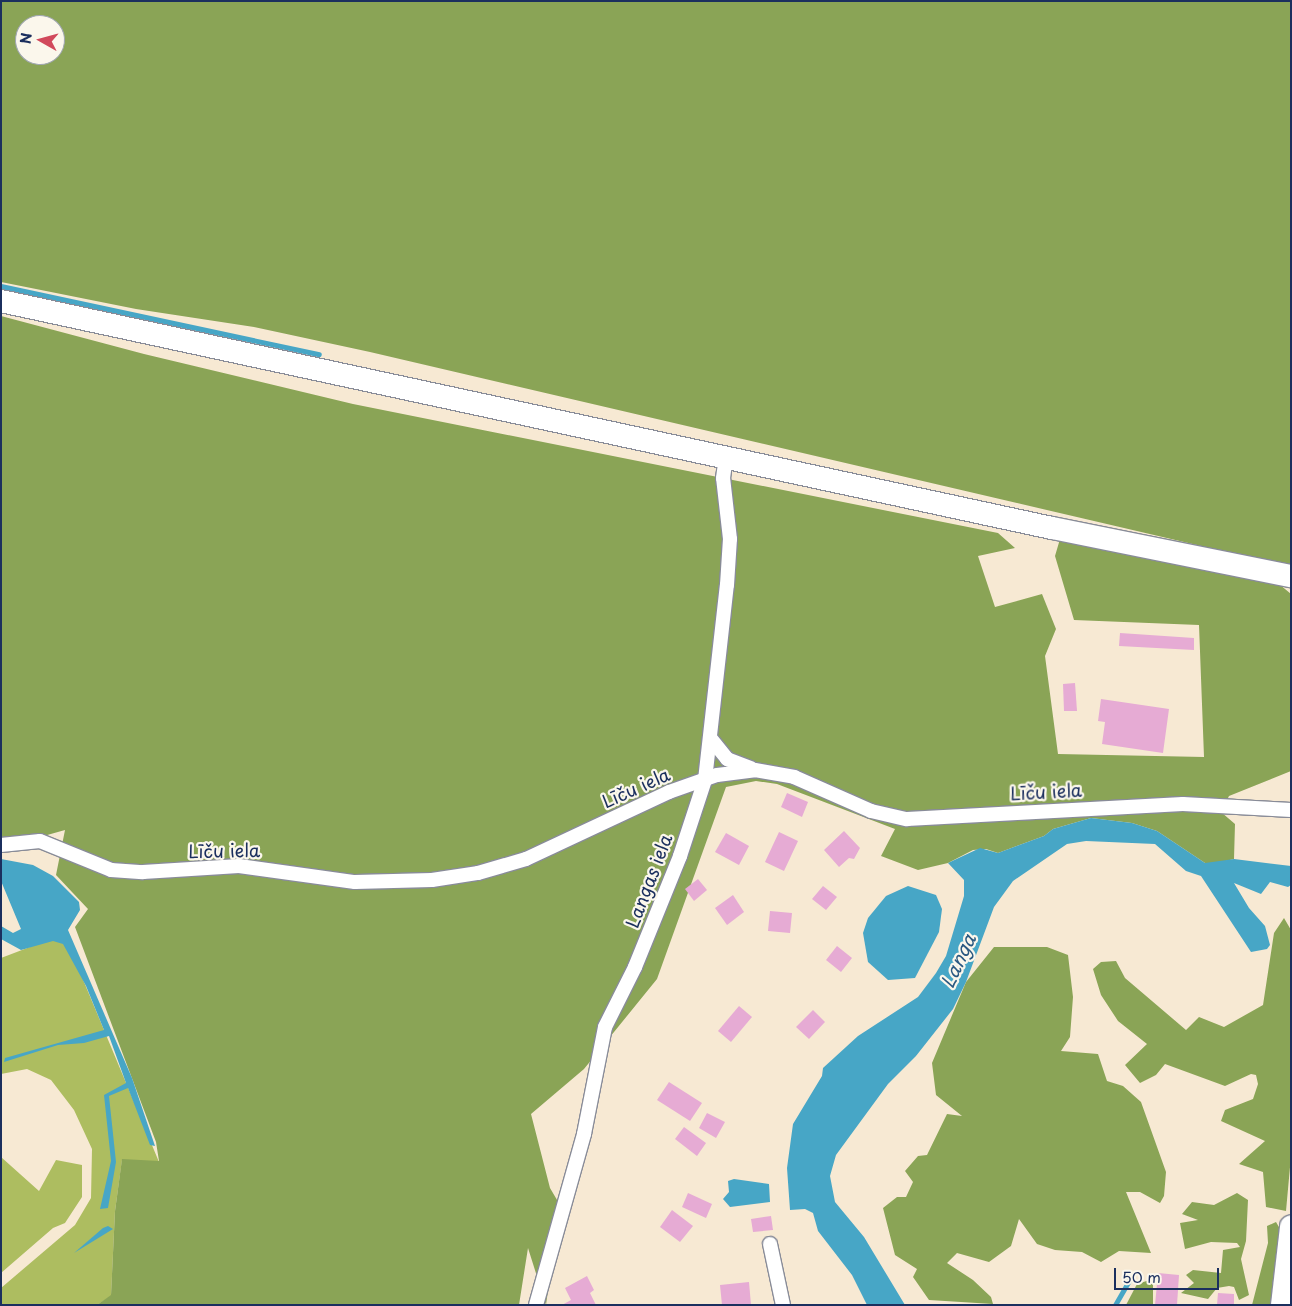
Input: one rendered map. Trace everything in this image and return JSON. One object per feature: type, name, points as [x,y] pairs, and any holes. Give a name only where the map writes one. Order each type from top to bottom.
[{"type":"main road","points":[[1,301],[1287,577]]},
{"type":"main road","points":[[1282,1305],[1291,1227]]},
{"type":"street","name":"Langas iela","points":[[536,1305],[584,1134],[605,1027],[635,967],[680,856],[705,780],[711,739],[729,557],[723,478],[726,457]]},
{"type":"street","points":[[711,739],[727,759],[755,770]]},
{"type":"street","name":"Līču iela","points":[[1,845],[40,841],[111,870],[135,872],[239,866],[355,882],[432,880],[478,873],[526,859],[655,798],[731,772],[755,770],[794,777],[871,811],[907,819],[1183,804],[1291,810]]},
{"type":"street","points":[[770,1244],[783,1305]]},
{"type":"green space","points":[[1,1],[1291,1],[1291,567],[370,352],[254,327],[136,309],[1,282]]},
{"type":"green space","points":[[1,316],[144,354],[353,404],[998,533],[1015,548],[978,556],[995,607],[1042,594],[1056,629],[1045,656],[1058,754],[1204,757],[1199,625],[1074,620],[1055,556],[1060,539],[1279,584],[1291,594],[1291,771],[1229,796],[1221,812],[1235,824],[1234,859],[1213,864],[1205,863],[1157,831],[1132,823],[1091,818],[1053,829],[1044,836],[998,853],[986,849],[973,850],[948,863],[918,870],[881,856],[895,829],[777,784],[756,781],[726,787],[657,979],[584,1069],[531,1114],[550,1188],[560,1205],[546,1305],[528,1248],[519,1305],[97,1305],[111,1295],[115,1211],[122,1159],[159,1161],[156,1142],[75,927],[88,909],[56,875],[65,830],[1,848]]},
{"type":"green space","points":[[1284,918],[1291,930],[1291,1156],[1286,1211],[1266,1207],[1263,1172],[1239,1164],[1265,1141],[1221,1121],[1225,1110],[1253,1099],[1258,1084],[1256,1075],[1251,1074],[1225,1086],[1165,1064],[1156,1075],[1140,1083],[1125,1065],[1147,1044],[1118,1021],[1101,995],[1093,969],[1101,962],[1116,961],[1125,978],[1186,1030],[1199,1017],[1224,1027],[1263,1005],[1274,933]]},
{"type":"green space","points":[[64,934],[159,1162],[122,1160],[115,1211],[111,1296],[97,1305],[1,1305],[1,1288],[75,1225],[91,1198],[92,1149],[74,1110],[51,1080],[27,1069],[1,1074],[1,958]]},
{"type":"green space","points":[[994,947],[1047,947],[1068,955],[1073,997],[1070,1037],[1061,1051],[1098,1054],[1107,1081],[1123,1086],[1141,1102],[1166,1172],[1164,1196],[1160,1203],[1140,1192],[1126,1192],[1151,1253],[1119,1251],[1101,1262],[1082,1252],[1055,1250],[1037,1244],[1019,1219],[1011,1246],[989,1262],[957,1253],[947,1263],[973,1280],[991,1297],[993,1304],[929,1300],[913,1277],[917,1269],[895,1255],[883,1208],[897,1197],[906,1197],[913,1182],[905,1171],[918,1156],[927,1155],[947,1114],[962,1116],[936,1095],[932,1063],[966,982]]},
{"type":"green space","points":[[1,1157],[39,1191],[56,1160],[82,1165],[82,1197],[65,1223],[53,1228],[1,1273]]},
{"type":"green space","points":[[1237,1193],[1248,1200],[1246,1241],[1241,1259],[1249,1295],[1239,1300],[1234,1287],[1229,1286],[1217,1288],[1208,1299],[1181,1293],[1194,1283],[1186,1275],[1193,1270],[1221,1273],[1223,1250],[1240,1247],[1237,1243],[1211,1242],[1185,1249],[1180,1223],[1198,1220],[1182,1214],[1192,1202],[1214,1205]]},
{"type":"green space","points":[[1276,1222],[1283,1234],[1277,1305],[1252,1305],[1268,1243],[1267,1226]]},
{"type":"green space","points":[[1153,1279],[1153,1305],[1126,1305],[1137,1284]]},
{"type":"water","name":"Langa","points":[[1091,818],[1132,823],[1157,831],[1205,863],[1234,859],[1291,866],[1291,885],[1288,887],[1270,882],[1261,894],[1234,883],[1249,908],[1265,926],[1270,945],[1267,949],[1251,952],[1201,876],[1186,871],[1155,844],[1086,841],[1067,844],[1013,881],[994,907],[966,982],[953,1009],[916,1056],[888,1084],[836,1155],[830,1176],[835,1202],[864,1237],[905,1305],[867,1305],[852,1275],[818,1231],[813,1213],[805,1209],[790,1210],[787,1168],[793,1124],[822,1076],[823,1068],[858,1036],[918,997],[936,973],[946,956],[964,896],[964,880],[948,863],[980,848],[998,853],[1044,836],[1053,829]]},
{"type":"water","points":[[1,859],[33,865],[53,876],[79,902],[80,910],[68,930],[132,1078],[155,1146],[150,1145],[128,1088],[109,1096],[116,1162],[108,1208],[100,1209],[111,1161],[104,1095],[126,1083],[109,1036],[84,1043],[58,1045],[4,1062],[5,1058],[104,1030],[86,986],[63,944],[53,941],[21,950],[1,939],[1,926],[13,933],[21,929],[1,881]]},
{"type":"water","points":[[908,886],[936,895],[942,909],[939,932],[915,978],[888,980],[868,962],[863,933],[868,918],[886,896]]},
{"type":"water","points":[[734,1179],[769,1184],[770,1202],[730,1207],[723,1199],[729,1192],[728,1181]]},
{"type":"water","points":[[108,1226],[113,1229],[74,1253],[103,1228]]},
{"type":"building","points":[[1120,633],[1194,638],[1194,650],[1119,646]]},
{"type":"building","points":[[1075,683],[1077,711],[1064,711],[1063,684]]},
{"type":"building","points":[[1101,699],[1169,709],[1163,753],[1102,744],[1105,722],[1098,721]]},
{"type":"building","points":[[787,793],[808,802],[802,817],[781,807]]},
{"type":"building","points":[[844,831],[860,848],[854,859],[849,858],[839,867],[824,850]]},
{"type":"building","points":[[779,832],[798,841],[784,871],[765,862]]},
{"type":"building","points":[[726,833],[749,846],[739,865],[715,852]]},
{"type":"building","points":[[698,879],[707,890],[694,901],[685,889]]},
{"type":"building","points":[[823,886],[837,897],[826,910],[812,899]]},
{"type":"building","points":[[733,895],[744,912],[727,925],[715,908]]},
{"type":"building","points":[[770,911],[792,913],[790,933],[768,931]]},
{"type":"building","points":[[837,946],[852,958],[841,972],[826,960]]},
{"type":"building","points":[[739,1006],[752,1017],[731,1042],[718,1031]]},
{"type":"building","points":[[813,1010],[825,1022],[809,1039],[796,1027]]},
{"type":"building","points":[[669,1082],[702,1103],[690,1121],[657,1100]]},
{"type":"building","points":[[707,1113],[725,1122],[716,1138],[699,1128]]},
{"type":"building","points":[[684,1127],[706,1143],[697,1156],[675,1139]]},
{"type":"building","points":[[688,1193],[712,1204],[706,1218],[682,1207]]},
{"type":"building","points":[[672,1210],[693,1226],[680,1242],[660,1227]]},
{"type":"building","points":[[771,1216],[773,1230],[753,1232],[751,1219]]},
{"type":"building","points":[[1158,1273],[1179,1275],[1177,1305],[1155,1305]]},
{"type":"building","points":[[587,1276],[594,1290],[590,1293],[596,1305],[562,1305],[571,1300],[565,1288]]},
{"type":"building","points":[[749,1282],[751,1305],[722,1305],[720,1285]]},
{"type":"building","points":[[1218,1293],[1234,1294],[1234,1305],[1217,1305]]},
{"type":"waterway","points":[[1,286],[319,354]]},
{"type":"waterway","points":[[1115,1305],[1131,1277]]}]
